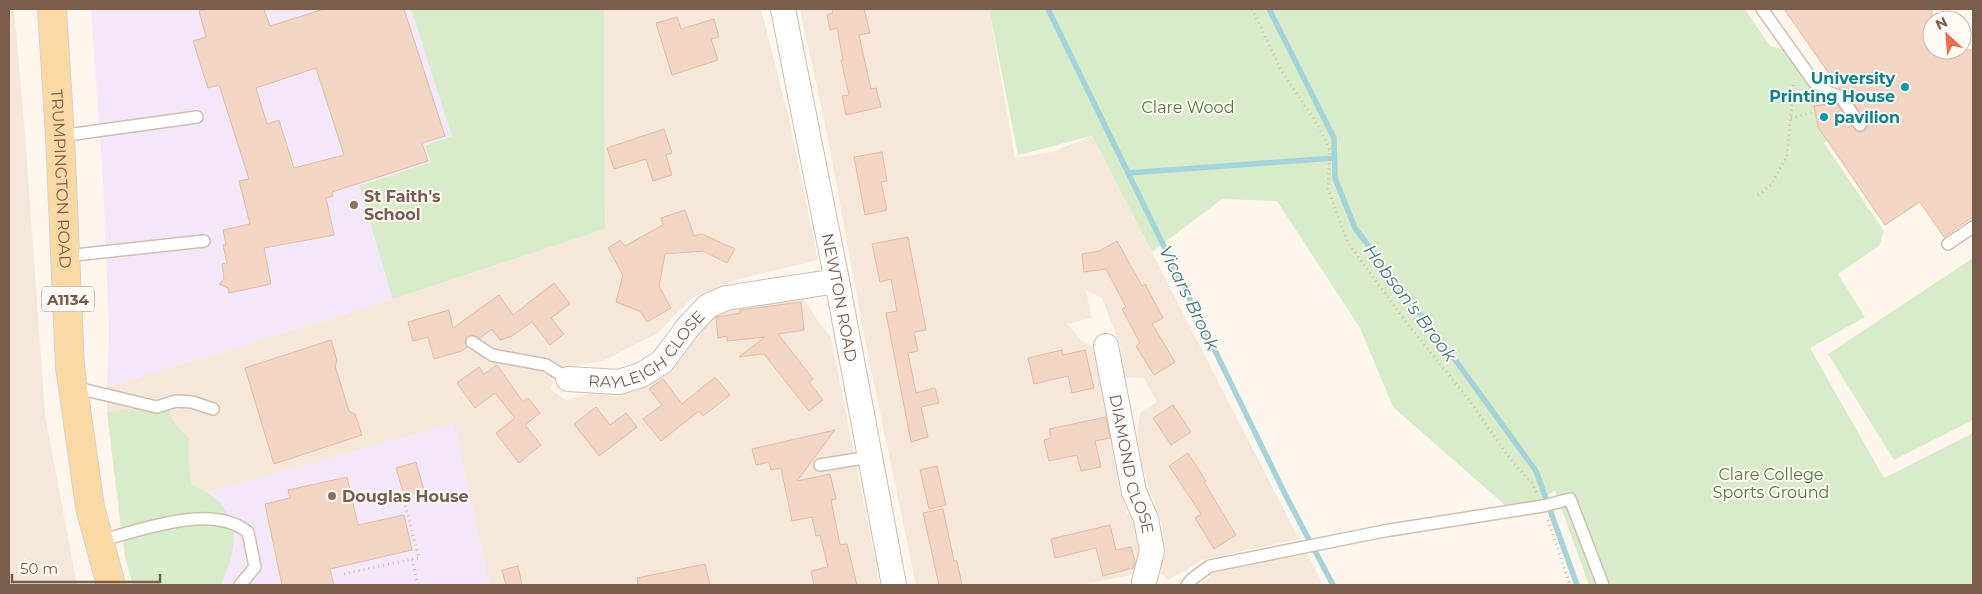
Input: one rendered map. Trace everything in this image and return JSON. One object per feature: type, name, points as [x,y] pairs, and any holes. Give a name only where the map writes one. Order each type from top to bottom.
[{"type":"main road","name":"TRUMPINGTON ROAD","points":[[52,9],[60,136],[70,366],[90,507],[111,585]]},
{"type":"street","name":"NEWTON ROAD","points":[[783,9],[837,281],[894,585]]},
{"type":"street","name":"RAYLEIGH CLOSE","points":[[568,379],[620,382],[641,375],[662,362],[688,327],[708,306],[726,298],[837,281]]},
{"type":"street","name":"DIAMOND CLOSE","points":[[1106,346],[1134,492],[1146,519],[1152,551],[1143,584]]},
{"type":"lane","points":[[1762,9],[1814,82],[1828,92],[1840,97],[1860,125]]},
{"type":"lane","points":[[60,136],[197,117]]},
{"type":"lane","points":[[1948,244],[1973,227]]},
{"type":"lane","points":[[66,256],[204,241]]},
{"type":"lane","points":[[472,342],[492,355],[546,365],[568,379]]},
{"type":"lane","points":[[73,387],[157,407],[176,401],[192,402],[213,409]]},
{"type":"lane","points":[[820,465],[870,457]]},
{"type":"lane","points":[[1187,585],[1210,566],[1384,531],[1570,499],[1603,585]]},
{"type":"lane","points":[[98,541],[186,519],[218,519],[248,532],[254,567],[240,585]]},
{"type":"path","points":[[1252,9],[1282,72],[1318,125],[1330,150],[1328,189],[1348,243],[1406,322],[1469,400],[1513,463],[1548,504],[1570,585]]},
{"type":"path","points":[[1758,195],[1771,185],[1787,156],[1798,58]]},
{"type":"path","points":[[1791,118],[1815,112]]},
{"type":"path","points":[[344,574],[419,558],[404,501]]},
{"type":"path","points":[[412,560],[418,585]]},
{"type":"shaded area","points":[[9,9],[14,9],[45,415],[77,585],[9,585]]},
{"type":"shaded area","name":"St Faith's School","points":[[91,9],[604,9],[605,229],[393,299],[107,387],[109,332],[103,180]]},
{"type":"shaded area","points":[[604,9],[761,9],[790,123],[818,260],[739,279],[692,298],[658,333],[603,361],[556,368],[551,390],[566,400],[629,385],[720,307],[803,297],[831,337],[880,585],[146,585],[119,514],[107,412],[107,387],[393,299],[605,229]]},
{"type":"shaded area","points":[[800,9],[989,9],[1015,158],[1052,152],[1092,136],[1299,539],[1202,560],[1168,580],[1158,571],[1166,549],[1161,522],[1144,473],[1137,436],[1140,413],[1157,402],[1144,378],[1124,377],[1120,345],[1102,298],[1086,290],[1092,318],[1067,324],[1082,341],[1096,348],[1120,465],[1116,466],[1127,514],[1134,513],[1144,556],[1136,574],[1080,585],[916,585],[866,345],[828,139]]},
{"type":"shaded area","name":"Douglas House","points":[[454,423],[490,585],[133,585],[125,557],[119,514],[253,480]]},
{"type":"shaded area","points":[[1306,551],[1323,585],[1201,585],[1215,572]]},
{"type":"green space","points":[[411,9],[604,9],[605,229],[393,299],[359,186],[431,162],[425,146],[452,136]]},
{"type":"green space","points":[[989,9],[1747,9],[1746,11],[1770,46],[1783,49],[1812,89],[1840,102],[1854,122],[1824,143],[1884,231],[1879,246],[1838,274],[1865,317],[1810,348],[1884,478],[1973,433],[1973,585],[1589,585],[1555,491],[1514,513],[1393,407],[1360,328],[1277,201],[1222,199],[1152,252],[1092,136],[1018,155]]},
{"type":"green space","points":[[1973,258],[1973,420],[1894,460],[1828,354]]},
{"type":"green space","points":[[165,405],[174,422],[189,439],[188,457],[191,484],[218,501],[231,522],[234,542],[230,562],[221,585],[133,585],[125,557],[107,412]]},
{"type":"building","points":[[208,9],[264,9],[270,26],[324,9],[404,9],[445,136],[422,143],[428,161],[332,192],[333,196],[326,198],[334,235],[264,248],[271,284],[229,293],[228,288],[219,284],[224,279],[222,264],[227,263],[223,245],[226,245],[223,230],[250,224],[239,181],[249,179],[219,85],[208,88],[193,41],[206,37],[199,11]],"holes":[[[316,68],[344,155],[294,168],[279,120],[267,124],[256,88]]]},
{"type":"building","points":[[832,9],[864,9],[870,33],[859,35],[871,89],[876,88],[881,107],[846,115],[842,96],[849,95],[841,60],[843,60],[837,28],[830,30],[827,15],[833,13]]},
{"type":"building","name":"University Printing House","points":[[1784,9],[1932,9],[1922,10],[1922,60],[1972,60],[1973,50],[1973,217],[1944,237],[1920,202],[1885,225],[1818,127],[1814,106],[1836,103],[1857,132],[1865,131],[1866,121],[1847,93],[1839,88]]},
{"type":"building","points":[[677,17],[681,29],[714,19],[719,37],[711,39],[718,60],[672,75],[656,23]]},
{"type":"building","points":[[664,129],[672,153],[666,155],[672,175],[653,181],[646,159],[614,169],[607,148]]},
{"type":"building","points":[[882,152],[887,181],[881,182],[887,210],[865,215],[854,157]]},
{"type":"building","points":[[685,210],[694,236],[702,234],[735,249],[727,263],[703,251],[665,254],[659,286],[671,308],[647,322],[641,312],[616,302],[623,275],[608,248],[620,240],[625,246],[663,225],[661,218]]},
{"type":"building","points":[[908,237],[926,330],[914,332],[918,351],[908,353],[916,393],[935,388],[939,403],[921,407],[928,437],[911,442],[886,313],[897,311],[891,279],[880,282],[872,244]]},
{"type":"building","points":[[1117,241],[1142,286],[1145,284],[1163,318],[1152,324],[1175,362],[1154,375],[1136,346],[1140,343],[1122,309],[1126,307],[1106,269],[1084,272],[1082,254],[1099,251]]},
{"type":"building","points":[[554,283],[570,304],[551,318],[564,334],[550,345],[532,322],[512,336],[500,340],[492,329],[480,338],[469,335],[465,341],[467,347],[462,351],[434,359],[428,337],[413,341],[408,322],[449,310],[453,328],[499,295],[513,315]]},
{"type":"building","points":[[801,302],[804,330],[778,334],[813,379],[809,382],[823,400],[809,411],[764,354],[739,357],[765,337],[727,341],[727,336],[718,338],[716,317],[740,313],[740,310]]},
{"type":"building","points":[[331,340],[337,361],[335,366],[349,411],[355,414],[362,435],[274,464],[245,368]]},
{"type":"building","points":[[1062,350],[1063,355],[1085,350],[1094,388],[1072,393],[1068,376],[1034,384],[1028,358]]},
{"type":"building","points":[[497,365],[523,402],[528,398],[540,413],[525,425],[541,445],[519,463],[496,433],[515,418],[495,393],[475,408],[457,383],[479,367],[484,374]]},
{"type":"building","points":[[715,377],[730,395],[703,416],[699,411],[661,441],[643,419],[662,405],[649,389],[663,379],[682,404]]},
{"type":"building","points":[[1173,405],[1191,432],[1171,445],[1153,418]]},
{"type":"building","points":[[596,407],[610,425],[626,413],[637,427],[599,456],[574,424]]},
{"type":"building","points":[[1106,417],[1110,438],[1095,441],[1101,467],[1081,471],[1077,455],[1049,461],[1044,440],[1051,438],[1049,429]]},
{"type":"building","points":[[835,430],[797,481],[830,474],[836,499],[831,500],[840,545],[847,544],[857,585],[814,585],[811,571],[828,567],[820,535],[816,536],[812,517],[792,521],[781,468],[771,470],[769,462],[756,465],[752,449]]},
{"type":"building","points":[[1188,453],[1236,535],[1214,549],[1195,518],[1201,514],[1169,466]]},
{"type":"building","points":[[416,462],[424,490],[404,495],[396,468]]},
{"type":"building","points":[[937,466],[946,505],[929,509],[920,470]]},
{"type":"building","name":"Douglas House","points":[[347,477],[358,525],[404,515],[412,550],[330,569],[334,585],[282,585],[265,504],[290,498],[288,490]]},
{"type":"building","points":[[943,509],[954,561],[957,561],[962,585],[939,585],[923,513]]},
{"type":"building","points":[[1110,525],[1116,550],[1131,547],[1135,562],[1133,568],[1103,576],[1096,548],[1055,558],[1051,539]]},
{"type":"building","points":[[705,564],[710,585],[638,585],[637,578]]},
{"type":"building","points":[[518,566],[522,585],[506,585],[502,570]]},
{"type":"waterway","name":"Vicars Brook","points":[[1048,9],[1286,496],[1333,585]]},
{"type":"waterway","name":"Hobson's Brook","points":[[1269,9],[1334,138],[1335,178],[1355,228],[1456,361],[1536,471],[1577,585]]},
{"type":"waterway","points":[[1128,173],[1334,158]]},
{"type":"place","name":"University Printing House","points":[[1905,87]]},
{"type":"place","name":"pavilion","points":[[1824,117]]},
{"type":"place","name":"St Faith's School","points":[[354,205]]},
{"type":"place","name":"Douglas House","points":[[332,496]]},
{"type":"park label","name":"Clare Wood","points":[[1188,107]]},
{"type":"park label","name":"Clare College Sports Ground","points":[[1771,483]]}]
